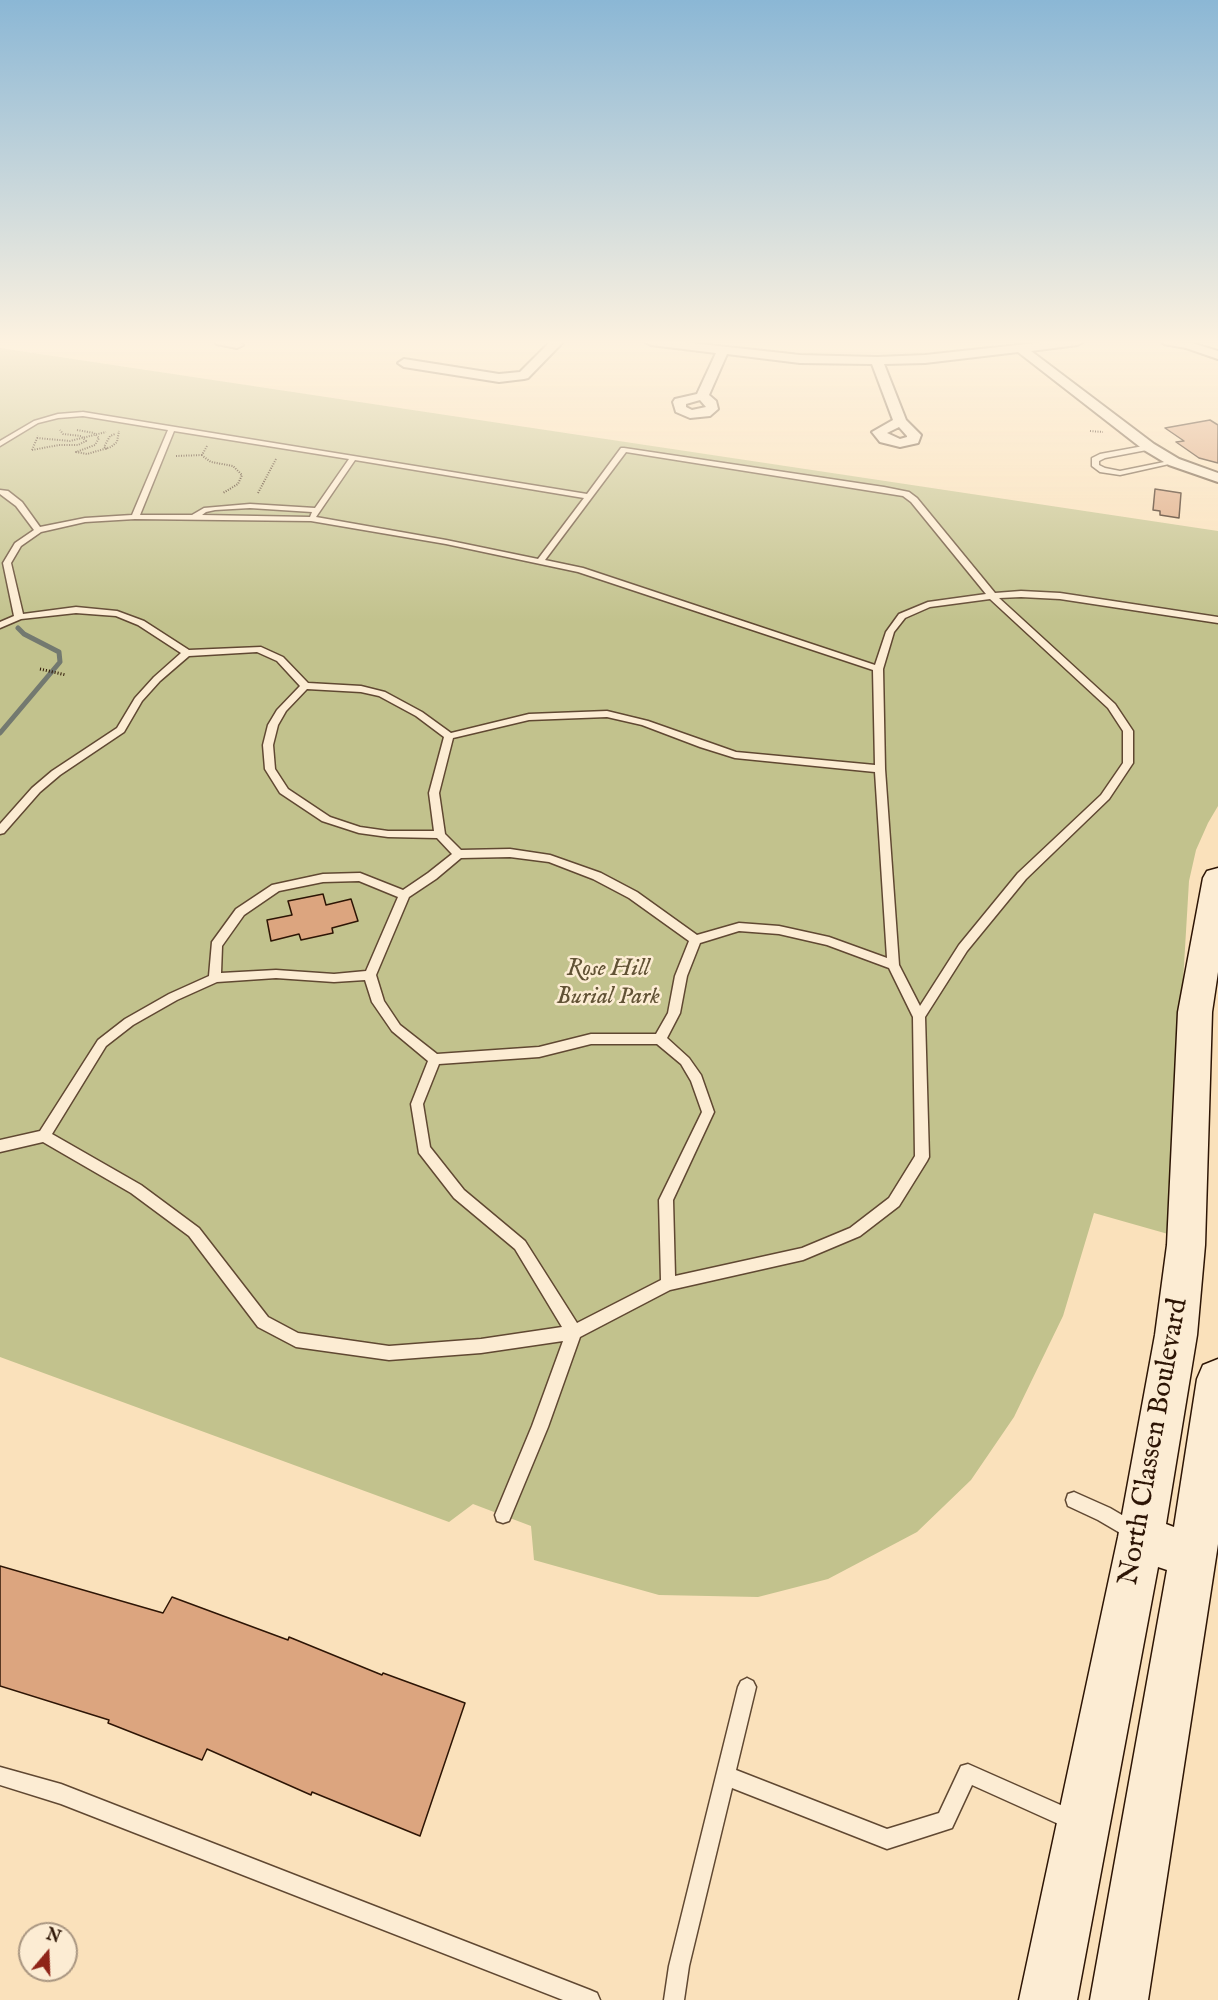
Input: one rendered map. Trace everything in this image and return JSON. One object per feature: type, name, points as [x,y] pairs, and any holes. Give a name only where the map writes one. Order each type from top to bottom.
[{"type":"main road","name":"North Classen Boulevard","points":[[1048,2000],[1141,1536],[1176,1335],[1186,1245],[1195,1012],[1218,878]]},
{"type":"main road","name":"North Classen Boulevard","points":[[1119,2000],[1193,1557],[1218,1379]]},
{"type":"main road","points":[[1141,1536],[1193,1557]]},
{"type":"street","points":[[1134,435],[1174,462],[1218,478]]},
{"type":"lane","points":[[0,444],[14,435]]},
{"type":"lane","points":[[135,517],[169,435]]},
{"type":"lane","points":[[216,435],[588,496]]},
{"type":"lane","points":[[1149,447],[1103,456],[1095,460],[1096,466],[1103,470],[1120,473],[1174,462]]},
{"type":"lane","points":[[542,560],[624,450],[906,494],[914,500],[994,598],[1112,706],[1128,731],[1128,763],[1105,797],[1022,876],[963,948],[919,1017]]},
{"type":"lane","points":[[311,519],[353,458]]},
{"type":"lane","points":[[0,492],[5,493],[19,504],[38,530]]},
{"type":"lane","points":[[193,518],[204,510],[215,508],[250,506],[317,510]]},
{"type":"lane","points":[[19,617],[7,563],[18,545],[38,530],[85,520],[135,517],[311,519],[542,560],[580,570],[878,669]]},
{"type":"lane","points":[[0,1146],[44,1136],[136,1189],[194,1232],[263,1322],[296,1340],[389,1353],[481,1346],[574,1332],[668,1284],[803,1254],[855,1232],[894,1202],[922,1157],[919,1017],[893,965],[880,768],[878,669],[890,632],[902,616],[928,605],[967,598],[994,598],[1021,594],[1060,596],[1218,620]]},
{"type":"lane","points":[[0,625],[19,617],[76,610],[117,614],[141,623],[187,653],[258,649],[280,659],[305,686],[361,689],[382,694],[419,714],[449,736],[529,717],[607,714],[645,723],[735,755],[880,768]]},
{"type":"lane","points":[[0,831],[36,790],[56,773],[121,730],[138,700],[157,679],[187,653]]},
{"type":"lane","points":[[305,686],[282,710],[273,725],[268,745],[270,769],[284,791],[326,819],[359,830],[388,834],[440,835]]},
{"type":"lane","points":[[449,736],[434,793],[440,835],[458,854]]},
{"type":"lane","points":[[668,1284],[666,1200],[708,1112],[697,1079],[685,1060],[660,1039],[591,1039],[539,1052],[435,1059],[396,1028],[378,1002],[370,975],[404,895],[458,854],[510,853],[550,859],[597,876],[633,895],[695,940]]},
{"type":"lane","points":[[215,978],[216,945],[240,912],[276,888],[323,878],[360,877],[404,895]]},
{"type":"lane","points":[[695,940],[739,927],[778,930],[829,941],[893,965]]},
{"type":"lane","points":[[660,1039],[674,1013],[681,976],[695,940]]},
{"type":"lane","points":[[44,1136],[102,1043],[129,1022],[173,997],[215,978],[276,974],[334,978],[370,975]]},
{"type":"lane","points":[[435,1059],[417,1104],[424,1149],[459,1194],[520,1245],[574,1332]]},
{"type":"lane","points":[[503,1515],[540,1427],[574,1332]]},
{"type":"lane","points":[[1074,1500],[1104,1514],[1141,1536]]},
{"type":"lane","points":[[675,2000],[679,1966],[747,1688]]},
{"type":"lane","points":[[726,1776],[887,1839],[945,1821],[968,1773],[1083,1825]]},
{"type":"lane","points":[[0,1776],[61,1794],[590,2000]]},
{"type":"path","points":[[40,435],[32,450],[81,445],[86,441],[85,439]]},
{"type":"path","points":[[69,435],[85,439]]},
{"type":"path","points":[[29,438],[70,441],[97,435]]},
{"type":"path","points":[[98,435],[99,440],[95,445],[76,452],[87,454],[108,450],[117,442],[118,435]]},
{"type":"path","points":[[108,450],[104,447],[111,435]]},
{"type":"path","points":[[202,455],[207,446],[220,436]]},
{"type":"path","points":[[160,456],[202,455],[211,462],[233,466],[242,475],[238,484],[219,497],[215,508]]},
{"type":"path","points":[[250,506],[276,462],[276,459],[269,458]]},
{"type":"path","points":[[40,669],[66,675]]},
{"type":"green space","name":"Rose Hill Burial Park","points":[[0,435],[581,435],[1218,531],[1218,806],[1196,850],[1189,881],[1168,1234],[1094,1213],[1063,1316],[1014,1417],[971,1480],[917,1532],[828,1579],[758,1597],[659,1595],[534,1560],[531,1526],[473,1504],[449,1522],[0,1357]]},
{"type":"building","points":[[1176,435],[1218,435],[1218,463],[1199,458],[1176,442],[1184,441]]},
{"type":"building","points":[[1155,489],[1181,493],[1179,518],[1160,515],[1160,511],[1153,510]]},
{"type":"building","points":[[323,894],[326,905],[351,899],[358,921],[332,928],[333,933],[301,940],[299,934],[271,941],[267,920],[292,915],[288,901]]},
{"type":"building","points":[[0,1566],[163,1613],[172,1597],[288,1640],[289,1637],[382,1675],[383,1673],[465,1703],[420,1836],[312,1792],[311,1795],[207,1749],[202,1760],[108,1723],[109,1720],[0,1686]]},
{"type":"waterway","points":[[0,733],[60,662],[59,652],[24,634],[18,628]]}]
